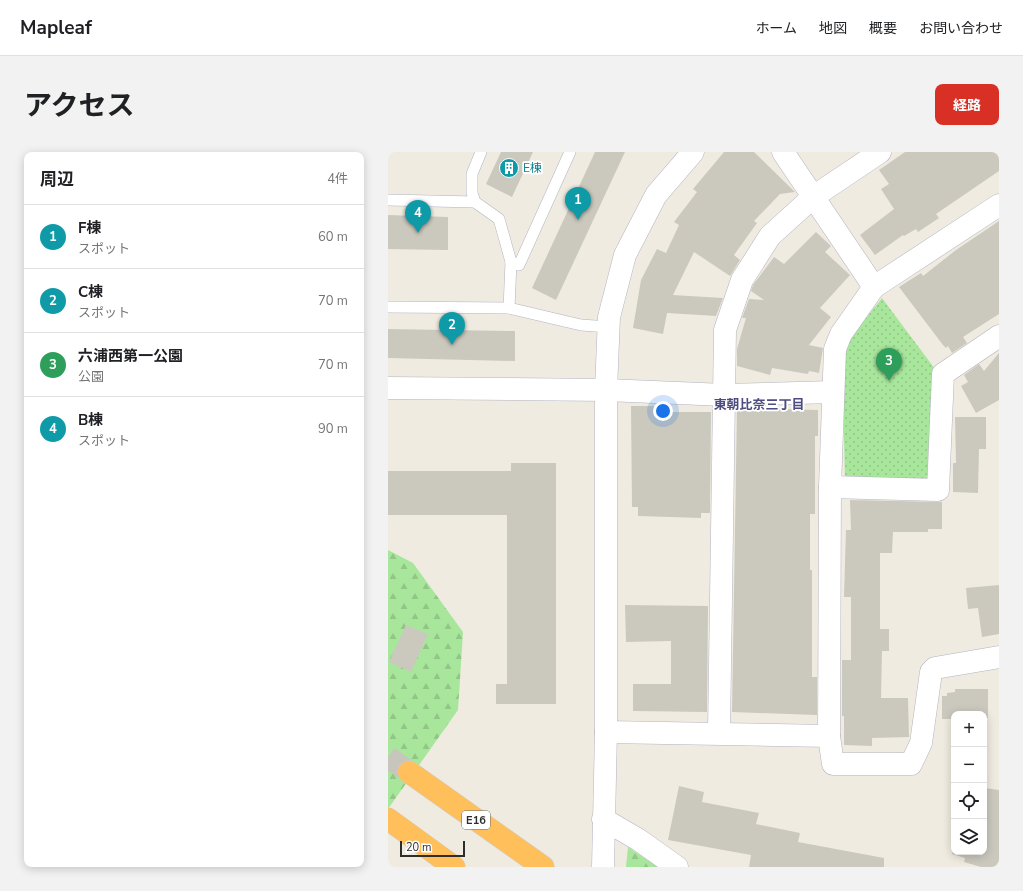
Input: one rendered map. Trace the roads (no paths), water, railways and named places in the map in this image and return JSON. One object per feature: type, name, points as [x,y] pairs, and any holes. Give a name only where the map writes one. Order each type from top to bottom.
[{"type":"highway","name":"E16","points":[[409,772],[543,867]]},
{"type":"highway","points":[[388,819],[454,867]]},
{"type":"street","points":[[603,864],[606,732],[606,390],[609,317],[625,255],[656,195],[693,152]]},
{"type":"street","points":[[783,152],[874,287]]},
{"type":"street","points":[[719,733],[725,330],[742,280],[770,236],[813,197],[880,152]]},
{"type":"street","points":[[999,205],[874,287],[842,334],[835,349],[830,487],[829,736],[834,764],[911,764],[921,743],[931,672],[935,668],[999,657]]},
{"type":"street","points":[[830,487],[938,490],[943,374],[999,336]]},
{"type":"street","points":[[388,388],[606,390],[725,395],[834,392]]},
{"type":"street","points":[[606,732],[829,736]]},
{"type":"street","points":[[603,819],[639,840],[677,867]]},
{"type":"lane","points":[[475,202],[472,193],[472,174],[481,152]]},
{"type":"lane","points":[[511,262],[518,265],[570,152]]},
{"type":"lane","points":[[388,200],[475,202],[499,219],[511,262],[509,308]]},
{"type":"lane","points":[[388,308],[509,308],[581,325],[609,327]]},
{"type":"tunnel","points":[[388,757],[409,772]]},
{"type":"place","name":"E棟","points":[[509,168]]},
{"type":"place","name":"F棟","points":[[578,220]]},
{"type":"place","name":"B棟","points":[[418,233]]},
{"type":"place","name":"C棟","points":[[452,345]]},
{"type":"place","name":"六浦西第一公園","points":[[889,381]]},
{"type":"district","name":"東朝比奈三丁目","points":[[759,405]]}]
